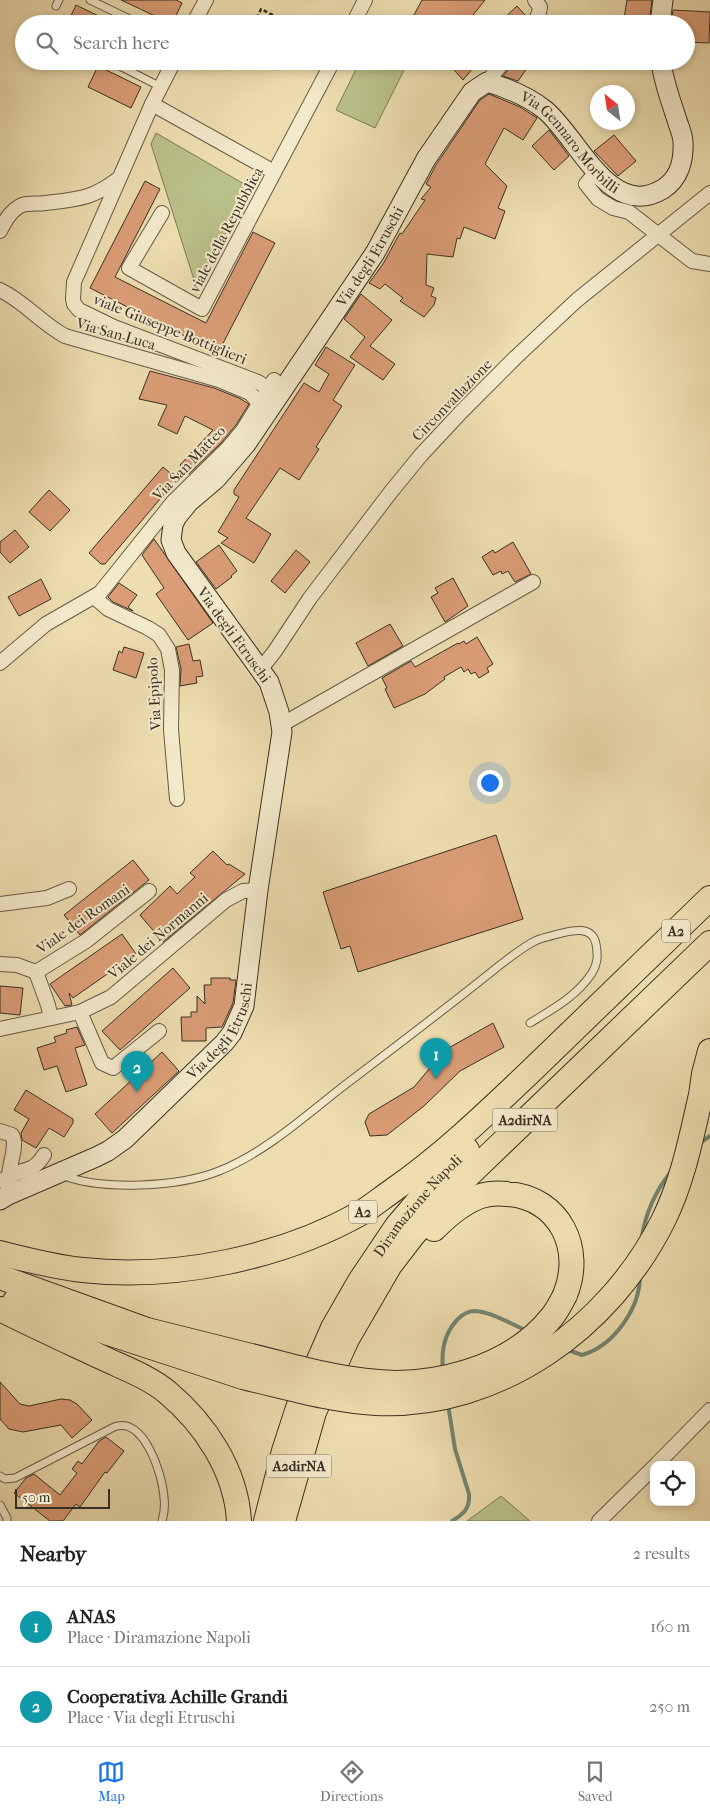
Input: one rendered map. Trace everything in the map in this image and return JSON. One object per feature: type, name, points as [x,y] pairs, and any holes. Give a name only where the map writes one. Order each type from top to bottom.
[{"type":"highway","name":"A2","points":[[0,1253],[29,1261],[83,1270],[139,1273],[224,1262],[260,1255],[316,1236],[362,1212],[435,1158],[478,1121],[710,898]]},
{"type":"highway","name":"Diramazione Napoli","points":[[266,1521],[284,1451],[298,1408],[333,1328],[360,1281],[397,1226],[438,1178],[471,1145],[710,914]]},
{"type":"highway","name":"Diramazione Napoli","points":[[284,1521],[314,1412],[336,1361],[360,1315],[390,1265],[412,1235],[453,1190],[710,943]]},
{"type":"highway","points":[[0,1294],[35,1309],[247,1367],[359,1402],[402,1403],[460,1394],[498,1380],[541,1358],[586,1323],[624,1283],[651,1243],[678,1185],[690,1142],[710,1051]]},
{"type":"highway","points":[[0,1277],[247,1367],[401,1384],[440,1378],[479,1367],[514,1350],[536,1334],[552,1317],[565,1295],[570,1283],[571,1251],[560,1224],[545,1206],[528,1197],[494,1194],[482,1196],[448,1215],[420,1242],[360,1315]]},
{"type":"highway","points":[[0,1309],[118,1365],[165,1391],[186,1410],[212,1440],[222,1459],[234,1490],[240,1521]]},
{"type":"main road","points":[[662,15],[664,0]]},
{"type":"main road","name":"Via Gennaro Morbilli","points":[[487,82],[512,91],[546,110],[612,187],[628,195],[638,196],[648,195],[666,187],[676,176],[681,163],[683,140],[663,70]]},
{"type":"main road","name":"Via degli Etruschi","points":[[4,1188],[57,1174],[108,1151],[125,1138],[224,1043],[232,1033],[244,1006],[281,728],[275,695],[269,682],[176,553],[167,521],[176,518],[189,502],[216,479],[246,444],[375,253],[426,159],[472,92],[487,82]]},
{"type":"street","points":[[198,15],[205,0]]},
{"type":"street","points":[[358,15],[365,0]]},
{"type":"street","points":[[535,0],[540,7],[538,15]]},
{"type":"street","points":[[0,231],[7,217],[22,205],[73,200],[93,195],[119,178],[170,70]]},
{"type":"street","name":"viale della Repubblica","points":[[162,213],[129,268],[202,309],[328,70]]},
{"type":"street","points":[[487,82],[497,70]]},
{"type":"street","points":[[152,104],[274,172]]},
{"type":"street","points":[[597,171],[586,184],[598,199],[613,208],[629,212],[692,261],[710,264]]},
{"type":"street","name":"viale Giuseppe Bottiglieri","points":[[119,178],[74,282],[73,299],[76,307],[114,327],[258,382],[271,384]]},
{"type":"street","name":"Circonvallazione","points":[[260,670],[310,598],[421,455],[516,357],[577,300],[710,193]]},
{"type":"street","name":"Via San Luca","points":[[0,290],[23,304],[54,331],[64,336],[219,380],[250,393],[259,402]]},
{"type":"street","name":"Via San Matteo","points":[[0,663],[46,624],[100,593],[167,521],[173,502],[228,448],[243,430],[271,384]]},
{"type":"street","points":[[281,728],[533,582]]},
{"type":"street","name":"Via Epipolo","points":[[94,597],[108,609],[159,635],[168,649],[172,670],[171,730],[177,799]]},
{"type":"street","points":[[281,728],[472,626]]},
{"type":"street","points":[[0,904],[46,898],[69,889]]},
{"type":"street","name":"Viale dei Normanni","points":[[0,1029],[80,1012],[112,996],[226,900],[243,890],[258,890]]},
{"type":"street","name":"Viale dei Romani","points":[[36,972],[86,941],[149,891]]},
{"type":"street","name":"Viale dei Romani","points":[[0,964],[17,965],[36,972],[51,1018]]},
{"type":"street","points":[[80,1012],[102,1063],[114,1068],[159,1031]]},
{"type":"street","points":[[0,1131],[12,1135],[15,1140],[4,1188]]},
{"type":"street","points":[[4,1188],[35,1166],[44,1155]]},
{"type":"street","points":[[660,1461],[710,1410]]},
{"type":"street","points":[[599,1521],[650,1471]]},
{"type":"lane","points":[[90,0],[121,15]]},
{"type":"lane","points":[[128,70],[161,87]]},
{"type":"lane","points":[[57,1174],[76,1181],[121,1185],[196,1179],[231,1166],[286,1131],[500,964],[537,940],[574,930],[584,931],[595,940],[598,954],[597,964],[579,989],[561,1004],[530,1022]]},
{"type":"lane","points":[[0,1476],[5,1479],[15,1478],[114,1426],[123,1425],[137,1431],[146,1442],[155,1461],[164,1497],[162,1521]]},
{"type":"lane","points":[[0,1504],[7,1521]]},
{"type":"path","points":[[258,15],[261,10],[271,15]]},
{"type":"green space","points":[[356,70],[404,70],[375,128],[336,110]]},
{"type":"green space","points":[[156,133],[251,188],[196,286],[151,144]]},
{"type":"green space","points":[[501,1496],[530,1521],[467,1521]]},
{"type":"building","points":[[121,0],[176,0],[182,3],[176,15],[153,15]]},
{"type":"building","points":[[422,0],[485,0],[473,15],[414,15]]},
{"type":"building","points":[[627,0],[652,0],[650,15],[624,15]]},
{"type":"building","points":[[76,5],[97,15],[71,15]]},
{"type":"building","points":[[517,6],[525,15],[508,15]]},
{"type":"building","points":[[673,10],[710,12],[709,43],[695,42],[695,15],[672,15]]},
{"type":"building","points":[[96,70],[106,70],[141,87],[131,108],[88,87]]},
{"type":"building","points":[[454,70],[471,70],[463,80]]},
{"type":"building","points":[[508,70],[526,70],[518,81],[503,76]]},
{"type":"building","points":[[489,94],[520,107],[537,118],[523,140],[504,128],[485,164],[507,186],[498,208],[505,211],[495,239],[464,227],[460,239],[457,238],[453,257],[427,254],[426,285],[434,288],[431,296],[436,298],[434,305],[424,317],[400,301],[403,298],[385,284],[380,289],[369,283],[383,264],[400,233],[402,234],[425,200],[421,199],[431,187],[426,184],[436,165],[480,100]]},
{"type":"building","points":[[549,130],[569,156],[554,170],[532,146]]},
{"type":"building","points":[[614,135],[636,161],[618,176],[594,151]]},
{"type":"building","points":[[145,181],[160,189],[115,277],[206,323],[253,232],[275,243],[218,353],[90,288]]},
{"type":"building","points":[[361,294],[392,320],[370,346],[395,364],[383,380],[350,357],[365,337],[344,319]]},
{"type":"building","points":[[326,347],[355,365],[333,400],[342,406],[316,447],[319,449],[299,480],[280,468],[246,518],[271,534],[254,563],[221,543],[228,538],[218,532],[239,497],[234,494],[234,490],[304,383],[319,392],[329,374],[315,365]]},
{"type":"building","points":[[150,371],[214,388],[249,404],[236,425],[222,442],[189,474],[180,465],[213,430],[185,416],[177,434],[158,425],[167,405],[139,399]]},
{"type":"building","points":[[163,467],[177,479],[105,564],[101,564],[89,553]]},
{"type":"building","points":[[49,490],[70,510],[50,531],[29,512]]},
{"type":"building","points":[[15,530],[29,547],[10,563],[0,552],[0,542]]},
{"type":"building","points":[[154,539],[213,623],[188,640],[156,594],[164,588],[142,555]]},
{"type":"building","points":[[513,542],[531,574],[515,582],[508,571],[502,574],[501,571],[493,575],[482,557],[493,550],[495,553]]},
{"type":"building","points":[[219,545],[237,571],[216,589],[196,562]]},
{"type":"building","points":[[296,550],[310,562],[285,593],[271,581]]},
{"type":"building","points":[[453,578],[468,606],[445,622],[431,597],[438,593],[435,588]]},
{"type":"building","points":[[41,579],[51,599],[19,616],[8,597]]},
{"type":"building","points":[[119,583],[137,595],[128,607],[133,611],[113,602],[108,597]]},
{"type":"building","points":[[390,624],[403,646],[368,666],[356,643]]},
{"type":"building","points":[[477,637],[493,664],[487,668],[489,672],[479,678],[475,672],[471,674],[468,669],[464,672],[461,667],[444,677],[445,679],[425,694],[394,708],[382,678],[411,661],[415,667],[458,643],[464,641],[466,644]]},
{"type":"building","points":[[189,644],[193,661],[200,660],[203,676],[196,677],[197,683],[180,686],[181,669],[176,647]]},
{"type":"building","points":[[124,647],[144,653],[136,678],[113,670],[119,651],[122,653]]},
{"type":"building","points":[[496,835],[523,919],[358,972],[350,946],[341,949],[323,892]]},
{"type":"building","points":[[213,851],[227,865],[229,864],[245,874],[163,942],[140,915],[170,886],[177,894],[195,877],[190,873]]},
{"type":"building","points":[[133,860],[149,880],[80,935],[64,915]]},
{"type":"building","points":[[122,934],[136,954],[73,998],[69,993],[72,1005],[65,1006],[50,984]]},
{"type":"building","points":[[173,968],[190,988],[120,1050],[102,1031]]},
{"type":"building","points":[[211,978],[230,978],[230,980],[236,980],[233,1003],[222,1027],[206,1028],[206,1041],[182,1041],[181,1017],[191,1017],[191,1012],[197,1012],[197,996],[205,1004],[204,985],[211,985]]},
{"type":"building","points":[[0,986],[23,988],[20,1015],[0,1013]]},
{"type":"building","points":[[493,1023],[504,1047],[460,1071],[424,1106],[387,1135],[370,1136],[365,1122],[369,1114],[414,1087],[445,1050]]},
{"type":"building","points":[[77,1027],[85,1045],[75,1048],[87,1085],[66,1092],[57,1066],[44,1070],[37,1048],[56,1042],[54,1037],[67,1033],[66,1030]]},
{"type":"building","points":[[162,1052],[179,1071],[112,1133],[95,1114]]},
{"type":"building","points":[[26,1090],[73,1119],[73,1123],[64,1137],[49,1128],[36,1148],[22,1140],[21,1133],[29,1119],[14,1110]]},
{"type":"building","points":[[0,1382],[20,1404],[29,1406],[61,1399],[70,1400],[77,1404],[92,1420],[72,1438],[61,1425],[23,1432],[9,1429],[0,1419]]},
{"type":"building","points":[[106,1437],[124,1451],[107,1473],[105,1472],[80,1507],[76,1504],[63,1521],[50,1521],[14,1493],[26,1478],[34,1474],[60,1495],[77,1473],[72,1469],[78,1461],[82,1464],[99,1441]]},
{"type":"waterway","points":[[700,1143],[710,1136]]},
{"type":"waterway","points":[[642,1236],[652,1203],[670,1173]]},
{"type":"waterway","points":[[565,1349],[582,1355],[605,1343],[623,1324],[630,1313],[639,1288],[640,1276]]},
{"type":"waterway","points":[[443,1370],[443,1349],[449,1330],[466,1313],[475,1311],[488,1314],[527,1331]]},
{"type":"waterway","points":[[448,1404],[455,1449],[469,1494],[465,1510],[452,1521]]},
{"type":"place","name":"ANAS","points":[[436,1079]]},
{"type":"place","name":"Cooperativa Achille Grandi","points":[[137,1092]]}]
